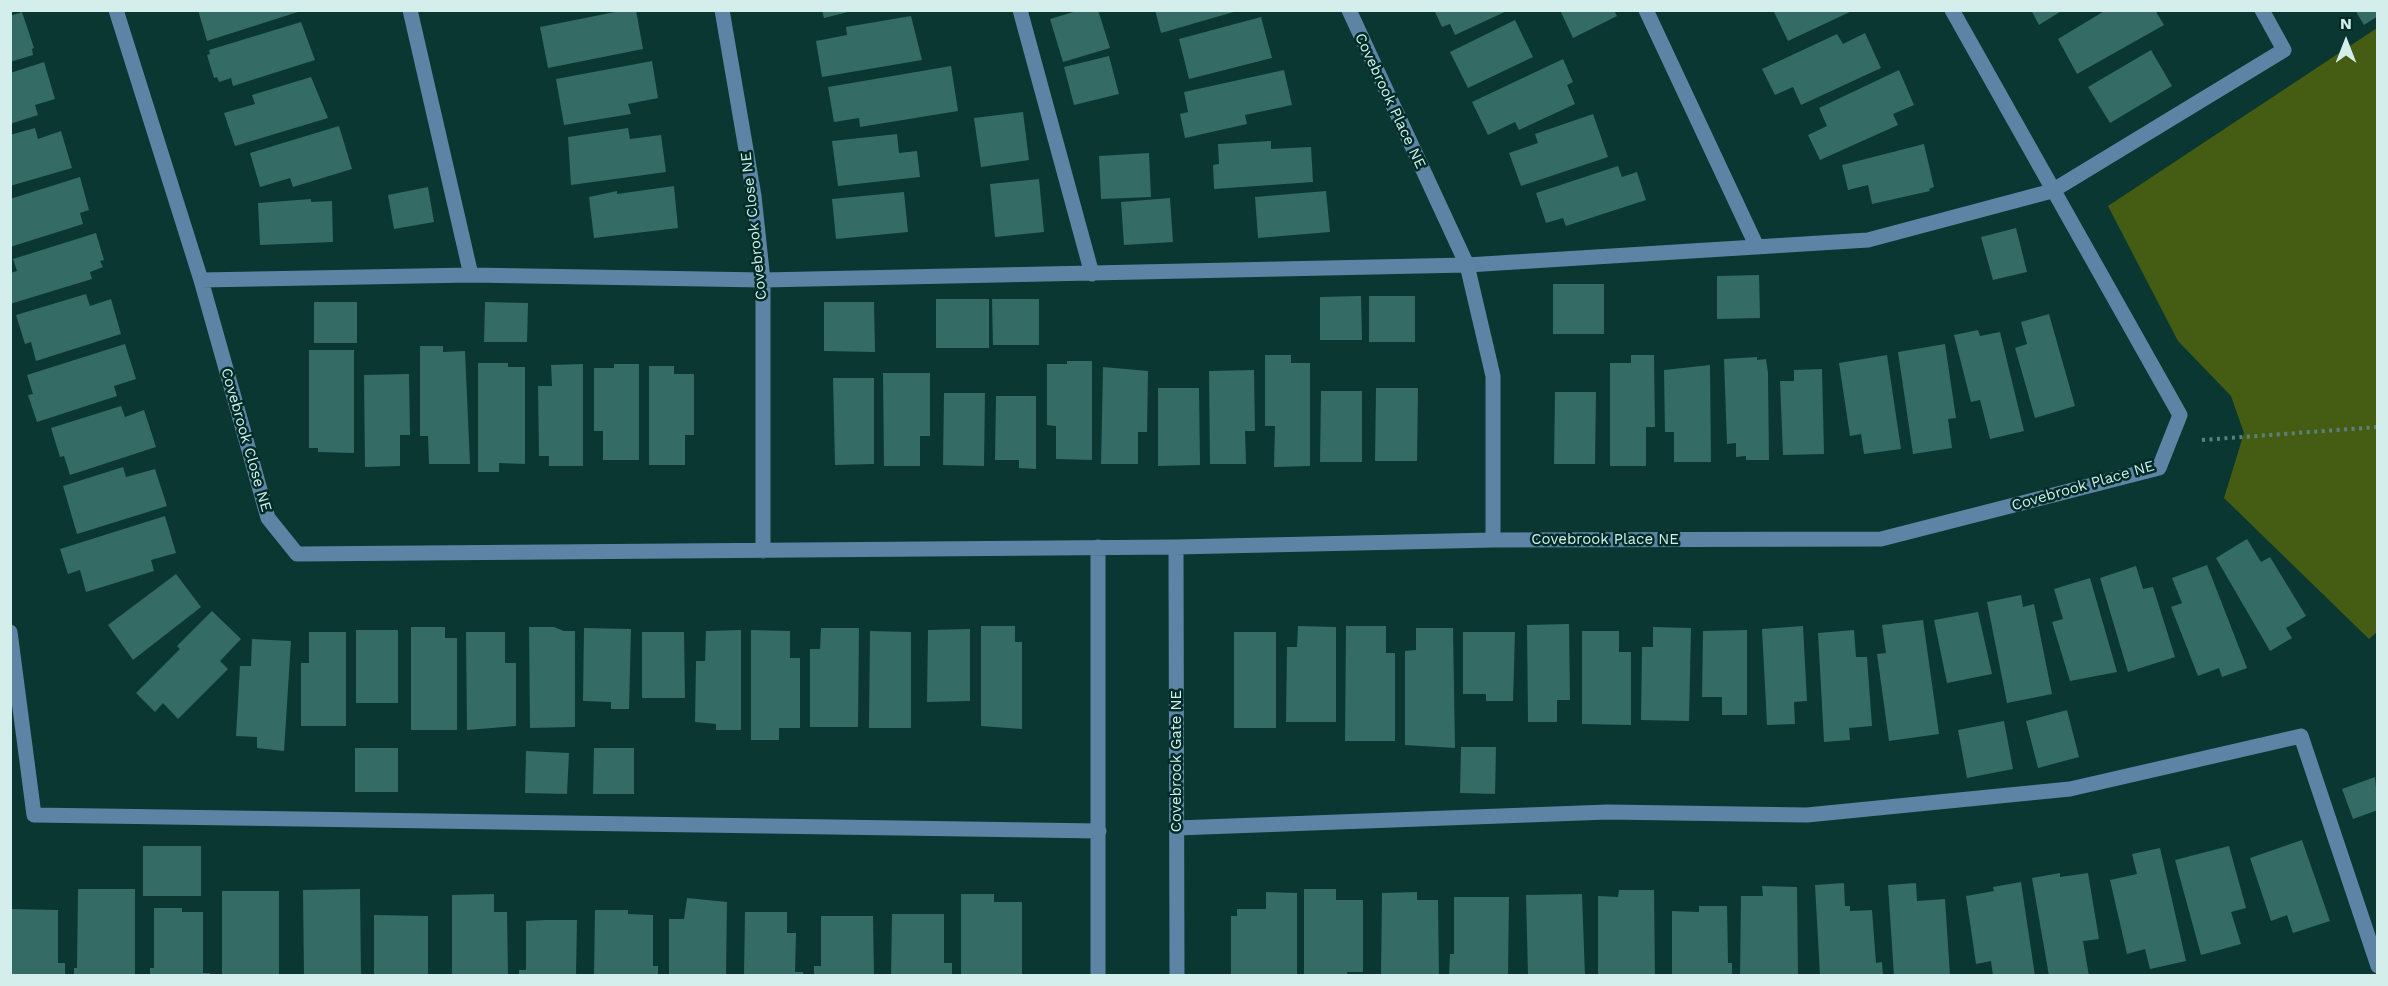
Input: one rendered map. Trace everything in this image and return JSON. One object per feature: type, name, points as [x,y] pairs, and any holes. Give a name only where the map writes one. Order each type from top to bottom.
[{"type":"street","name":"Covebrook Close NE","points":[[116,10],[201,280],[268,518],[297,554],[1098,548]]},
{"type":"street","points":[[410,10],[471,275]]},
{"type":"street","name":"Covebrook Close NE","points":[[722,10],[754,196],[763,280],[763,551]]},
{"type":"street","points":[[1020,10],[1092,273]]},
{"type":"street","name":"Covebrook Place NE","points":[[1349,10],[1467,266],[1493,376],[1493,540]]},
{"type":"street","points":[[1646,10],[1757,247]]},
{"type":"street","name":"Covebrook Place NE","points":[[1098,548],[1493,540],[1881,539],[2159,468],[2180,415],[1952,10]]},
{"type":"street","points":[[201,280],[471,275],[763,280],[1467,266],[1868,240],[2052,190],[2284,50],[2262,10]]},
{"type":"street","points":[[1098,548],[1098,975]]},
{"type":"street","name":"Covebrook Gate NE","points":[[1176,548],[1177,975]]},
{"type":"street","points":[[10,632],[34,815],[1099,831]]},
{"type":"street","points":[[1177,828],[1608,812],[1807,815],[2070,789],[2301,736],[2378,966]]},
{"type":"path","points":[[2169,442],[2378,427]]},
{"type":"green space","points":[[2377,28],[2378,631],[2369,639],[2224,498],[2244,433],[2231,396],[2178,341],[2108,206]]},
{"type":"building","points":[[198,10],[301,10],[301,11],[207,41]]},
{"type":"building","points":[[625,10],[636,10],[643,49],[548,68],[540,27]]},
{"type":"building","points":[[822,10],[852,10],[852,11],[824,18]]},
{"type":"building","points":[[1080,10],[1098,10],[1110,48],[1063,62],[1050,19]]},
{"type":"building","points":[[1155,10],[1237,10],[1237,11],[1161,33]]},
{"type":"building","points":[[1434,10],[1509,10],[1455,35],[1450,24],[1442,27]]},
{"type":"building","points":[[1560,10],[1614,10],[1617,16],[1573,38]]},
{"type":"building","points":[[1773,10],[1854,10],[1788,41]]},
{"type":"building","points":[[2031,10],[2063,10],[2039,25]]},
{"type":"building","points":[[2106,10],[2155,10],[2164,25],[2077,74],[2058,39]]},
{"type":"building","points":[[2355,10],[2378,10],[2378,16],[2364,25]]},
{"type":"building","points":[[22,12],[34,48],[32,49],[33,55],[10,62],[10,16]]},
{"type":"building","points":[[911,16],[922,60],[822,77],[816,41],[847,35],[846,27]]},
{"type":"building","points":[[1261,17],[1272,58],[1189,79],[1179,39]]},
{"type":"building","points":[[1515,20],[1533,57],[1468,88],[1450,52]]},
{"type":"building","points":[[301,22],[315,60],[233,86],[231,78],[219,82],[217,77],[214,78],[207,55],[210,54],[209,50]]},
{"type":"building","points":[[1865,33],[1881,68],[1801,105],[1793,87],[1775,95],[1762,69],[1837,34],[1843,44]]},
{"type":"building","points":[[2151,50],[2172,86],[2110,123],[2088,87]]},
{"type":"building","points":[[1109,56],[1119,94],[1074,105],[1064,67]]},
{"type":"building","points":[[1563,59],[1573,82],[1567,85],[1575,104],[1519,130],[1515,122],[1488,135],[1472,102]]},
{"type":"building","points":[[652,61],[658,98],[628,104],[631,114],[564,125],[556,79]]},
{"type":"building","points":[[44,62],[55,99],[35,105],[38,115],[10,124],[10,73]]},
{"type":"building","points":[[951,66],[958,111],[860,127],[859,118],[834,122],[828,87]]},
{"type":"building","points":[[1284,70],[1292,105],[1245,115],[1247,124],[1185,138],[1180,114],[1188,112],[1184,92]]},
{"type":"building","points":[[1899,70],[1914,105],[1893,114],[1898,125],[1820,160],[1808,135],[1827,126],[1819,108]]},
{"type":"building","points":[[311,77],[328,118],[235,146],[224,113],[255,104],[252,95]]},
{"type":"building","points":[[1023,112],[1029,160],[981,167],[974,118]]},
{"type":"building","points":[[1593,114],[1608,157],[1521,186],[1509,153],[1538,143],[1535,134]]},
{"type":"building","points":[[339,126],[352,169],[293,187],[290,178],[260,187],[250,153]]},
{"type":"building","points":[[35,128],[38,139],[61,131],[72,168],[10,186],[10,135]]},
{"type":"building","points":[[628,128],[630,139],[661,135],[666,172],[571,185],[568,137]]},
{"type":"building","points":[[897,134],[899,153],[917,151],[920,177],[838,186],[832,141]]},
{"type":"building","points":[[1271,141],[1271,149],[1311,147],[1313,182],[1214,189],[1213,165],[1219,164],[1218,144]]},
{"type":"building","points":[[1924,144],[1934,187],[1929,189],[1930,191],[1872,204],[1868,185],[1848,190],[1842,165]]},
{"type":"building","points":[[1149,153],[1151,197],[1101,199],[1099,156]]},
{"type":"building","points":[[1618,166],[1622,177],[1637,172],[1646,200],[1566,226],[1563,218],[1546,223],[1536,193]]},
{"type":"building","points":[[80,177],[89,210],[80,213],[83,224],[10,247],[10,199]]},
{"type":"building","points":[[1039,179],[1044,232],[995,237],[990,184]]},
{"type":"building","points":[[674,186],[678,228],[594,238],[589,197],[617,191],[617,194]]},
{"type":"building","points":[[428,187],[434,222],[394,229],[388,195]]},
{"type":"building","points":[[1326,191],[1330,232],[1258,238],[1255,197]]},
{"type":"building","points":[[904,192],[908,232],[836,239],[832,199]]},
{"type":"building","points":[[1170,198],[1173,242],[1124,245],[1121,202]]},
{"type":"building","points":[[311,199],[311,202],[332,201],[333,242],[260,245],[258,203]]},
{"type":"building","points":[[2016,228],[2027,272],[1993,280],[1981,237]]},
{"type":"building","points":[[96,233],[104,260],[100,261],[103,267],[90,272],[92,279],[10,304],[10,273],[17,271],[13,259]]},
{"type":"building","points":[[1759,275],[1760,318],[1717,319],[1717,276]]},
{"type":"building","points":[[1553,284],[1604,284],[1604,334],[1553,334]]},
{"type":"building","points":[[86,294],[90,306],[111,299],[121,334],[36,361],[31,342],[25,344],[16,315]]},
{"type":"building","points":[[1361,296],[1362,340],[1320,340],[1320,297]]},
{"type":"building","points":[[1369,296],[1415,296],[1415,342],[1369,342]]},
{"type":"building","points":[[936,299],[989,299],[989,348],[936,348]]},
{"type":"building","points":[[992,299],[1039,299],[1039,345],[993,345]]},
{"type":"building","points":[[314,302],[357,302],[357,343],[314,343]]},
{"type":"building","points":[[485,302],[528,303],[527,342],[484,342]]},
{"type":"building","points":[[824,302],[874,302],[875,352],[824,351]]},
{"type":"building","points":[[2049,314],[2075,406],[2035,418],[2015,348],[2027,344],[2021,322]]},
{"type":"building","points":[[1978,330],[1980,336],[2000,332],[2024,431],[1990,439],[1980,400],[1971,402],[1954,335]]},
{"type":"building","points":[[125,344],[136,379],[114,386],[117,396],[37,422],[28,395],[33,394],[27,375]]},
{"type":"building","points":[[1945,344],[1956,418],[1948,419],[1952,448],[1913,454],[1898,352]]},
{"type":"building","points":[[420,346],[443,346],[443,352],[465,351],[470,464],[429,464],[428,436],[420,436]]},
{"type":"building","points":[[309,350],[354,350],[354,453],[318,452],[318,448],[309,448]]},
{"type":"building","points":[[1265,355],[1291,355],[1291,363],[1310,363],[1310,466],[1274,467],[1275,426],[1265,426]]},
{"type":"building","points":[[1631,355],[1654,355],[1655,427],[1646,427],[1646,466],[1610,466],[1610,363],[1631,363]]},
{"type":"building","points":[[1887,355],[1901,449],[1864,454],[1861,434],[1850,436],[1839,363]]},
{"type":"building","points":[[1757,357],[1757,360],[1766,359],[1768,373],[1769,460],[1746,460],[1746,456],[1736,457],[1736,443],[1727,444],[1724,359]]},
{"type":"building","points":[[1067,361],[1092,361],[1092,460],[1056,459],[1056,426],[1047,425],[1047,364],[1067,364]]},
{"type":"building","points":[[478,363],[508,363],[508,367],[525,367],[525,464],[499,463],[499,472],[478,472]]},
{"type":"building","points":[[583,364],[583,466],[549,466],[549,456],[539,456],[538,386],[552,386],[551,365]]},
{"type":"building","points":[[614,364],[639,364],[639,460],[603,460],[603,431],[594,431],[594,368],[614,368]]},
{"type":"building","points":[[1710,365],[1711,462],[1674,462],[1674,432],[1665,432],[1664,370]]},
{"type":"building","points":[[649,366],[674,366],[674,374],[694,374],[694,435],[685,435],[685,465],[649,465]]},
{"type":"building","points":[[1103,367],[1148,371],[1147,432],[1138,432],[1138,464],[1101,464]]},
{"type":"building","points":[[1822,369],[1824,454],[1783,455],[1780,381],[1794,381],[1794,370]]},
{"type":"building","points":[[1254,370],[1255,431],[1245,431],[1246,464],[1210,464],[1209,371]]},
{"type":"building","points":[[883,373],[930,373],[930,436],[920,436],[920,466],[884,466]]},
{"type":"building","points":[[409,374],[410,435],[400,435],[400,466],[365,467],[364,375]]},
{"type":"building","points":[[833,378],[874,378],[874,464],[835,465]]},
{"type":"building","points":[[1158,388],[1199,388],[1200,465],[1158,466]]},
{"type":"building","points":[[1376,388],[1418,388],[1417,461],[1375,461]]},
{"type":"building","points":[[1321,391],[1362,391],[1362,462],[1320,462]]},
{"type":"building","points":[[1555,392],[1596,392],[1595,464],[1554,464]]},
{"type":"building","points":[[944,393],[985,393],[984,466],[943,465]]},
{"type":"building","points":[[996,396],[1036,396],[1036,469],[1019,468],[1019,460],[995,460]]},
{"type":"building","points":[[121,406],[125,417],[144,410],[156,447],[70,475],[64,456],[60,457],[51,428]]},
{"type":"building","points":[[123,467],[126,477],[155,469],[167,506],[77,534],[63,486]]},
{"type":"building","points":[[165,516],[176,553],[151,560],[154,571],[86,592],[80,570],[68,574],[60,549]]},
{"type":"building","points":[[2247,539],[2261,562],[2270,557],[2306,616],[2286,628],[2292,638],[2270,651],[2216,558]]},
{"type":"building","points":[[2207,565],[2247,668],[2222,677],[2219,668],[2198,676],[2171,607],[2182,603],[2172,578]]},
{"type":"building","points":[[2136,566],[2143,589],[2153,587],[2175,657],[2128,672],[2100,578]]},
{"type":"building","points":[[176,574],[201,607],[133,660],[108,625]]},
{"type":"building","points":[[2090,578],[2117,672],[2070,681],[2052,622],[2063,619],[2054,589]]},
{"type":"building","points":[[2021,595],[2023,607],[2034,604],[2052,694],[2007,703],[1987,602]]},
{"type":"building","points":[[212,611],[241,639],[220,661],[228,669],[178,719],[163,703],[155,712],[136,693],[180,649],[177,646]]},
{"type":"building","points":[[1978,612],[1992,674],[1947,683],[1934,620]]},
{"type":"building","points":[[1923,620],[1939,734],[1889,741],[1877,654],[1886,653],[1882,625]]},
{"type":"building","points":[[1569,624],[1570,700],[1557,700],[1557,722],[1528,722],[1527,625]]},
{"type":"building","points":[[981,626],[1015,626],[1015,642],[1022,642],[1022,729],[981,726]]},
{"type":"building","points":[[1298,626],[1336,627],[1336,722],[1286,722],[1287,647],[1297,647]]},
{"type":"building","points":[[1346,626],[1386,626],[1386,653],[1395,653],[1395,741],[1345,741]]},
{"type":"building","points":[[1803,626],[1807,701],[1794,702],[1795,724],[1767,725],[1762,629]]},
{"type":"building","points":[[411,627],[445,627],[445,638],[457,638],[457,730],[411,730]]},
{"type":"building","points":[[529,627],[554,627],[564,631],[575,631],[575,727],[530,728]]},
{"type":"building","points":[[1653,627],[1691,628],[1689,721],[1641,720],[1642,647],[1653,647]]},
{"type":"building","points":[[584,628],[631,629],[629,709],[611,709],[611,702],[583,701]]},
{"type":"building","points":[[821,628],[859,628],[858,727],[810,727],[810,649],[820,649]]},
{"type":"building","points":[[1416,628],[1453,628],[1455,748],[1405,745],[1405,651],[1416,650]]},
{"type":"building","points":[[970,629],[970,701],[927,702],[928,630]]},
{"type":"building","points":[[356,630],[398,630],[398,703],[356,703]]},
{"type":"building","points":[[741,630],[741,730],[716,730],[716,724],[695,722],[696,661],[705,661],[706,631]]},
{"type":"building","points":[[751,630],[790,631],[790,658],[800,658],[800,728],[779,728],[779,740],[751,740]]},
{"type":"building","points":[[1747,630],[1747,715],[1722,715],[1722,697],[1702,697],[1703,631]]},
{"type":"building","points":[[1854,630],[1856,657],[1867,657],[1872,726],[1849,728],[1850,740],[1824,742],[1818,633]]},
{"type":"building","points":[[870,631],[911,632],[911,728],[869,728]]},
{"type":"building","points":[[1582,631],[1619,631],[1619,652],[1631,652],[1631,725],[1582,724]]},
{"type":"building","points":[[309,632],[346,632],[346,726],[301,726],[301,663],[309,663]]},
{"type":"building","points":[[466,632],[505,632],[505,663],[516,663],[516,726],[467,730]]},
{"type":"building","points":[[642,632],[684,632],[685,698],[642,698]]},
{"type":"building","points":[[1234,632],[1276,632],[1276,728],[1234,728]]},
{"type":"building","points":[[1463,632],[1515,632],[1513,701],[1486,701],[1486,694],[1463,694]]},
{"type":"building","points":[[252,639],[291,641],[284,751],[257,748],[257,737],[236,736],[240,666],[251,666]]},
{"type":"building","points":[[2067,710],[2079,757],[2038,768],[2026,721]]},
{"type":"building","points":[[2004,721],[2013,769],[1967,778],[1958,730]]},
{"type":"building","points":[[1461,747],[1496,747],[1495,794],[1460,793]]},
{"type":"building","points":[[355,748],[398,748],[398,792],[355,792]]},
{"type":"building","points":[[594,748],[634,748],[634,794],[593,794]]},
{"type":"building","points":[[526,751],[569,753],[567,794],[525,793]]},
{"type":"building","points":[[2375,777],[2378,810],[2353,819],[2342,789]]},
{"type":"building","points":[[2302,840],[2330,921],[2293,933],[2287,915],[2271,921],[2250,858]]},
{"type":"building","points":[[143,846],[201,846],[201,896],[143,896]]},
{"type":"building","points":[[2229,846],[2246,908],[2231,912],[2241,944],[2201,955],[2175,860]]},
{"type":"building","points":[[2160,848],[2186,961],[2150,969],[2145,949],[2127,954],[2110,880],[2137,874],[2132,854]]},
{"type":"building","points":[[2060,873],[2060,877],[2088,873],[2099,939],[2083,941],[2089,976],[2049,976],[2032,878]]},
{"type":"building","points":[[2021,882],[2035,976],[1993,976],[1991,961],[1976,964],[1966,896],[1994,891],[1993,887]]},
{"type":"building","points":[[1844,883],[1845,906],[1850,906],[1850,911],[1872,910],[1876,963],[1882,962],[1883,976],[1820,976],[1815,885]]},
{"type":"building","points":[[1916,883],[1917,901],[1945,899],[1950,975],[1894,976],[1888,885]]},
{"type":"building","points":[[1762,886],[1797,887],[1798,975],[1740,976],[1741,896],[1763,896]]},
{"type":"building","points":[[78,889],[135,889],[135,976],[74,976],[74,968],[77,968]]},
{"type":"building","points":[[360,889],[361,976],[304,976],[303,890]]},
{"type":"building","points":[[1304,889],[1336,889],[1336,900],[1363,900],[1363,972],[1347,972],[1347,976],[1304,976]]},
{"type":"building","points":[[1619,890],[1654,890],[1655,976],[1598,976],[1598,896],[1618,897]]},
{"type":"building","points":[[222,891],[279,891],[279,976],[222,976]]},
{"type":"building","points":[[1266,892],[1297,893],[1297,976],[1231,976],[1231,916],[1237,916],[1237,909],[1266,909]]},
{"type":"building","points":[[1417,892],[1417,900],[1438,900],[1439,976],[1381,976],[1382,893]]},
{"type":"building","points":[[494,894],[494,912],[507,912],[508,976],[452,976],[452,895]]},
{"type":"building","points":[[961,894],[994,894],[994,902],[1022,902],[1022,976],[961,976]]},
{"type":"building","points":[[1582,894],[1585,976],[1528,976],[1526,895]]},
{"type":"building","points":[[1454,897],[1509,897],[1508,976],[1449,976],[1450,954],[1454,954]]},
{"type":"building","points":[[687,898],[727,902],[726,976],[669,976],[669,919],[684,919]]},
{"type":"building","points":[[1699,906],[1727,906],[1728,963],[1732,963],[1732,976],[1672,976],[1672,911],[1699,912]]},
{"type":"building","points":[[154,908],[182,908],[182,912],[203,912],[203,973],[210,973],[210,976],[150,976],[150,968],[154,968]]},
{"type":"building","points":[[10,909],[58,910],[58,963],[65,963],[65,976],[10,976]]},
{"type":"building","points":[[595,910],[628,910],[628,914],[653,915],[653,966],[658,966],[658,976],[594,976]]},
{"type":"building","points":[[745,912],[787,912],[787,933],[796,933],[795,972],[803,972],[803,976],[744,976]]},
{"type":"building","points":[[892,914],[944,914],[944,963],[952,963],[952,976],[891,976]]},
{"type":"building","points":[[374,915],[428,916],[428,976],[374,976]]},
{"type":"building","points":[[821,916],[873,916],[874,976],[814,976],[814,966],[821,966]]},
{"type":"building","points":[[577,920],[576,976],[519,976],[519,970],[526,970],[526,921]]}]
